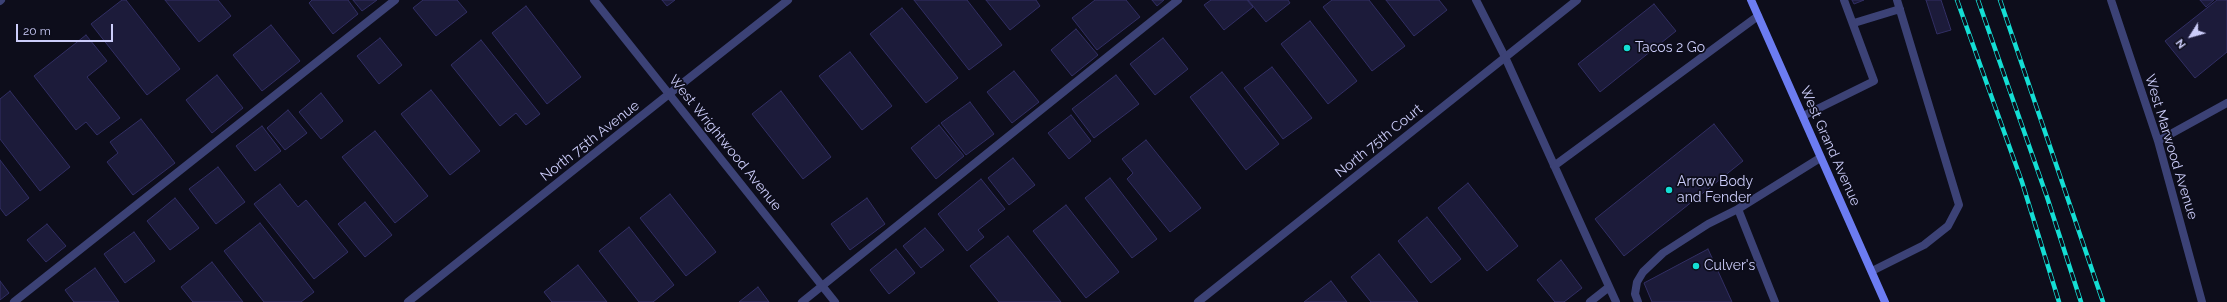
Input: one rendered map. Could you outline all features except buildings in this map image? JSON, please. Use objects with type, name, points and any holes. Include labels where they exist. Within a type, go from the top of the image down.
[{"type":"main road","name":"West Grand Avenue","points":[[1751,0],[1885,302]]},
{"type":"street","points":[[14,302],[395,0]]},
{"type":"street","name":"West Wrightwood Avenue","points":[[594,0],[835,302]]},
{"type":"street","name":"North 75th Avenue","points":[[408,302],[788,0]]},
{"type":"street","points":[[802,302],[1178,0]]},
{"type":"street","points":[[1476,0],[1506,57],[1616,302]]},
{"type":"street","name":"North 75th Court","points":[[1198,302],[1577,0]]},
{"type":"street","points":[[1802,116],[1874,81],[1854,23],[1844,0]]},
{"type":"street","points":[[1872,271],[1924,245],[1948,226],[1959,206],[1897,0]]},
{"type":"street","name":"West Marwood Avenue","points":[[2111,0],[2158,141],[2202,302]]},
{"type":"street","points":[[1854,23],[1900,8]]},
{"type":"street","points":[[1554,166],[1758,16]]},
{"type":"street","points":[[2158,141],[2227,103]]},
{"type":"street","points":[[1638,302],[1635,294],[1637,282],[1643,272],[1663,253],[1708,224],[1738,209],[1820,158]]},
{"type":"street","points":[[1738,209],[1775,302]]},
{"type":"street","points":[[1590,302],[1609,287]]},
{"type":"railway","points":[[1957,0],[2022,182],[2059,302]]},
{"type":"railway","points":[[1978,0],[2047,197],[2081,302]]},
{"type":"railway","points":[[2000,0],[2103,302]]},
{"type":"place","name":"Tacos 2 Go","points":[[1627,48]]},
{"type":"place","name":"Arrow Body and Fender","points":[[1669,190]]},
{"type":"place","name":"Culver's","points":[[1696,266]]}]
